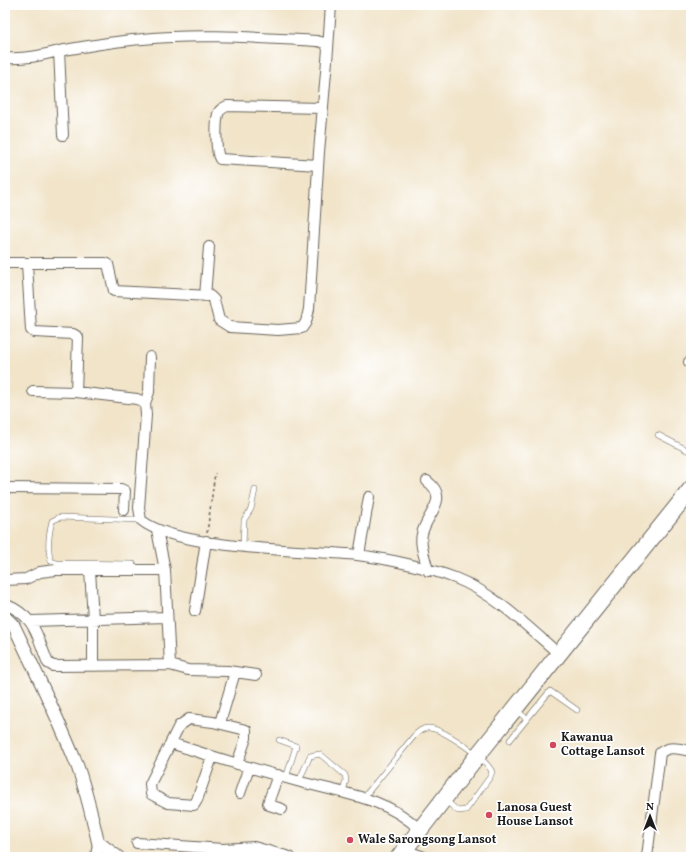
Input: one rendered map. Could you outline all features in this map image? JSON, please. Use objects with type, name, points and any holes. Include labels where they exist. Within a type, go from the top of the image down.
[{"type":"highway","points":[[401,853],[478,756],[521,715],[560,655],[691,489]]},
{"type":"street","points":[[5,263],[105,263],[108,264],[110,269],[114,291],[210,296],[214,300],[219,320],[230,327],[302,328],[309,309],[318,165],[331,5]]},
{"type":"street","points":[[5,58],[32,58],[59,51],[144,38],[181,37],[317,41],[325,43],[328,49]]},
{"type":"street","points":[[59,51],[62,135]]},
{"type":"street","points":[[318,165],[220,159],[217,149],[218,115],[223,108],[227,106],[323,108]]},
{"type":"street","points":[[205,296],[209,246]]},
{"type":"street","points":[[27,264],[31,330],[34,332],[73,334],[78,336],[76,392]]},
{"type":"street","points":[[150,357],[149,392],[145,404],[146,415],[139,508],[141,520],[157,530],[179,537],[243,547],[359,555],[455,578],[479,590],[560,655]]},
{"type":"street","points":[[33,391],[76,392],[137,400],[145,404]]},
{"type":"street","points":[[427,481],[434,486],[437,498],[436,506],[422,533],[421,541],[428,571]]},
{"type":"street","points":[[5,488],[121,489],[125,491],[126,496],[124,510]]},
{"type":"street","points":[[359,555],[369,497]]},
{"type":"street","points":[[157,530],[165,570],[170,665]]},
{"type":"street","points":[[195,611],[206,541]]},
{"type":"street","points":[[5,580],[26,579],[40,572],[56,570],[165,570]]},
{"type":"street","points":[[90,570],[93,619],[93,666]]},
{"type":"street","points":[[5,604],[17,609],[31,621],[50,665],[170,665],[188,670],[256,674]]},
{"type":"street","points":[[31,621],[167,617]]},
{"type":"street","points":[[5,618],[14,626],[54,711],[77,766],[90,806],[98,842],[96,857]]},
{"type":"street","points":[[220,723],[235,672]]},
{"type":"street","points":[[212,756],[196,803],[188,806],[168,803],[151,794],[150,788],[170,743],[179,726],[189,719],[220,723],[244,729],[247,732],[237,764]]},
{"type":"street","points":[[170,743],[298,781],[364,797],[397,811],[419,830]]},
{"type":"street","points":[[647,857],[660,753],[664,749],[671,748],[691,751]]},
{"type":"street","points":[[240,793],[249,767]]},
{"type":"street","points":[[282,776],[268,803],[269,805],[282,809]]},
{"type":"street","points":[[98,842],[118,857]]},
{"type":"street","points":[[137,843],[223,849],[254,847],[290,857]]},
{"type":"street","points":[[401,853],[424,857]]},
{"type":"lane","points":[[658,435],[691,452]]},
{"type":"lane","points":[[243,547],[244,520],[251,509],[255,490]]},
{"type":"lane","points":[[133,564],[57,563],[51,561],[49,555],[50,529],[52,521],[60,517],[141,520]]},
{"type":"lane","points":[[510,740],[521,715],[550,691],[576,710]]},
{"type":"lane","points":[[364,797],[414,736],[423,729],[428,728],[441,731],[478,756],[491,770],[491,774],[466,810],[458,811],[443,799]]},
{"type":"lane","points":[[279,740],[296,746],[282,776]]},
{"type":"lane","points":[[298,781],[310,756],[320,754],[345,775],[346,780],[343,792]]},
{"type":"path","points":[[206,541],[215,473]]},
{"type":"place","name":"Kawanua Cottage Lansot","points":[[553,745]]},
{"type":"place","name":"Lanosa Guest House Lansot","points":[[489,815]]},
{"type":"place","name":"Wale Sarongsong Lansot","points":[[350,840]]}]
